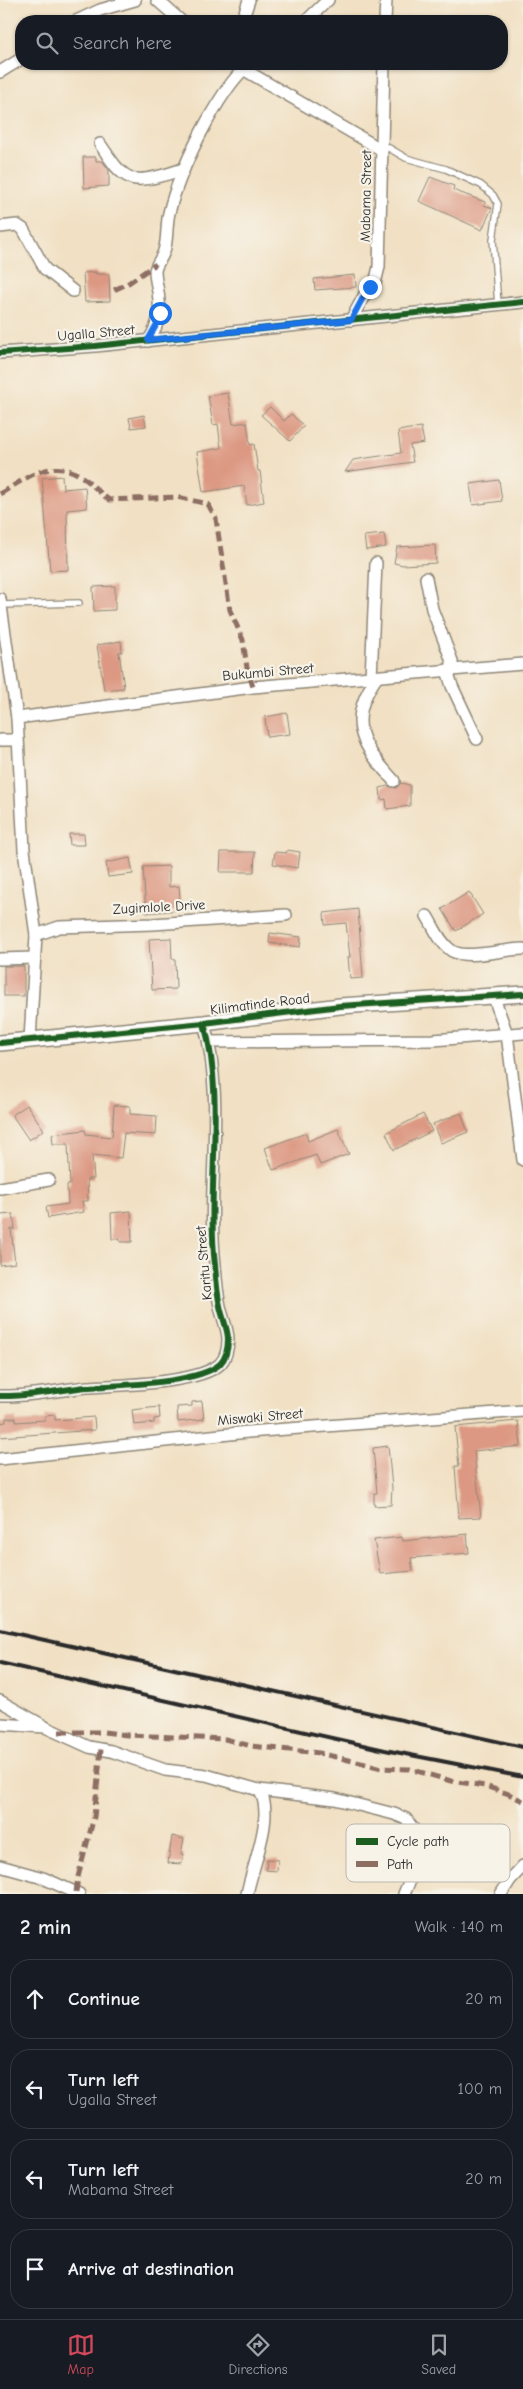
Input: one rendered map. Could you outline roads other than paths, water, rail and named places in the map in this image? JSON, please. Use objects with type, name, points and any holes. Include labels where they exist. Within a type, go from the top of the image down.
[{"type":"main road","name":"Kilimatinde Road","points":[[0,1043],[204,1024],[340,1006],[523,994]]},
{"type":"street","points":[[88,15],[135,0]]},
{"type":"street","points":[[157,0],[174,15]]},
{"type":"street","points":[[244,15],[249,0]]},
{"type":"street","points":[[312,15],[328,0]]},
{"type":"street","points":[[385,15],[386,0]]},
{"type":"street","points":[[0,72],[15,63]]},
{"type":"street","points":[[148,340],[158,322],[160,313],[155,274],[156,264],[164,251],[168,215],[184,169],[237,70]]},
{"type":"street","points":[[244,70],[382,147]]},
{"type":"street","name":"Mabama Street","points":[[351,320],[365,294],[375,283],[379,267],[384,70]]},
{"type":"street","points":[[100,144],[120,171],[129,178],[136,180],[166,175],[184,169]]},
{"type":"street","points":[[0,227],[17,225],[23,229],[45,269],[73,291]]},
{"type":"street","name":"Ugalla Street","points":[[0,353],[523,302]]},
{"type":"street","points":[[376,563],[374,678],[366,696],[359,725],[361,738],[394,781]]},
{"type":"street","points":[[426,578],[432,609],[452,661],[450,670],[452,686],[477,739]]},
{"type":"street","points":[[0,599],[17,718],[24,850],[36,935],[30,1040]]},
{"type":"street","name":"Bukumbi Street","points":[[17,718],[252,687],[523,664]]},
{"type":"street","points":[[0,740],[17,740]]},
{"type":"street","name":"Zugimlole Drive","points":[[36,935],[59,927],[153,924],[286,915]]},
{"type":"street","points":[[427,916],[442,940],[452,951],[463,954],[523,950]]},
{"type":"street","points":[[0,959],[35,958]]},
{"type":"street","points":[[493,995],[507,1034],[523,1160]]},
{"type":"street","name":"Karitu Street","points":[[0,1396],[17,1396],[156,1382],[198,1374],[218,1366],[223,1360],[228,1338],[220,1305],[214,1262],[212,1208],[214,1086],[209,1042],[204,1024]]},
{"type":"street","points":[[209,1042],[414,1040],[523,1033]]},
{"type":"street","points":[[0,1188],[49,1180]]},
{"type":"street","name":"Miswaki Street","points":[[0,1459],[248,1432],[523,1411]]},
{"type":"street","points":[[0,1701],[45,1727],[89,1747],[111,1751],[159,1768],[206,1776],[259,1790],[335,1799],[394,1814],[406,1820],[409,1824]]},
{"type":"street","points":[[0,1724],[45,1727]]},
{"type":"street","points":[[247,1894],[265,1827],[265,1802],[259,1790]]},
{"type":"street","points":[[0,1866],[43,1878],[79,1894]]},
{"type":"street","points":[[510,1880],[523,1866]]},
{"type":"street","points":[[404,1894],[409,1882]]},
{"type":"street","points":[[501,1894],[509,1882]]},
{"type":"lane","points":[[382,147],[406,158],[446,169],[481,185],[493,195],[498,204],[493,240],[498,304]]},
{"type":"lane","points":[[0,605],[79,603]]},
{"type":"railway","points":[[0,1630],[523,1747]]},
{"type":"railway","points":[[0,1663],[385,1750],[523,1777]]}]
